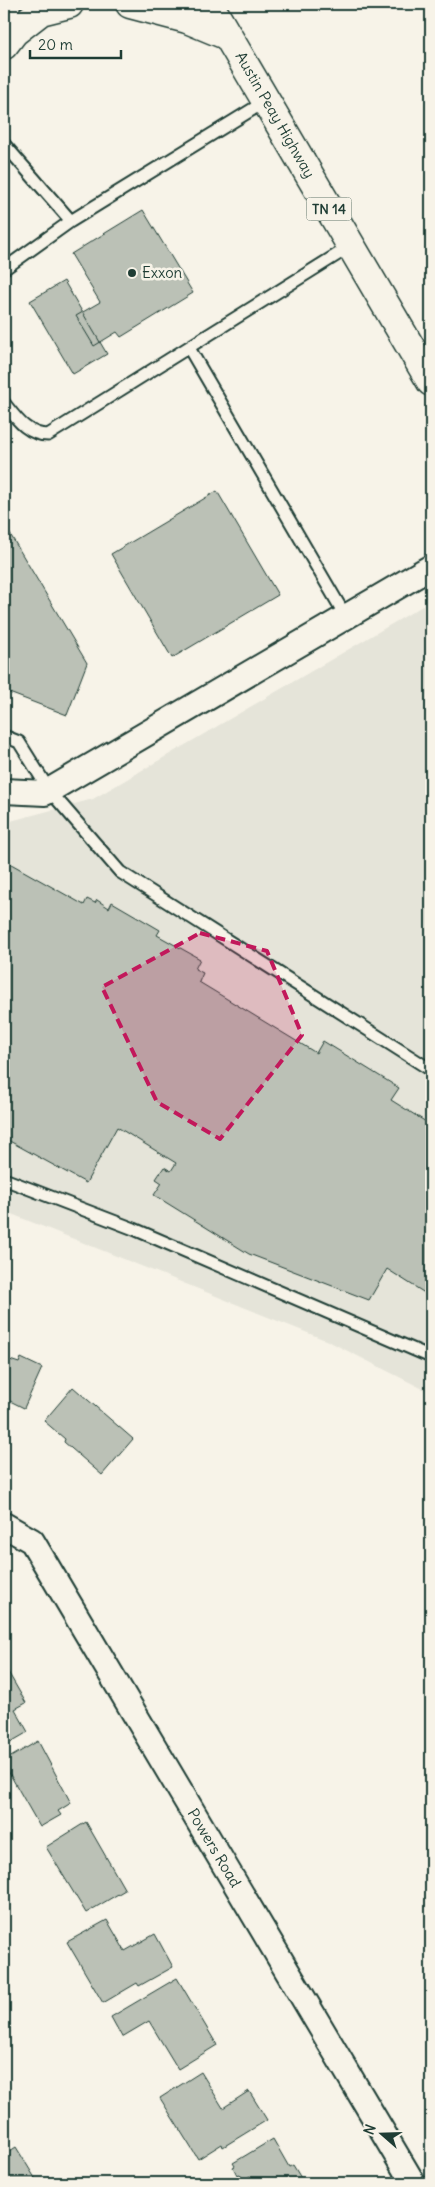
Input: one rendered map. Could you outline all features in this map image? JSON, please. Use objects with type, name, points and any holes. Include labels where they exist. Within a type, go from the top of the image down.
[{"type":"main road","points":[[4,11],[6,4]]},
{"type":"main road","points":[[4,45],[14,32],[41,11],[69,4]]},
{"type":"main road","points":[[130,4],[187,19],[228,36]]},
{"type":"main road","name":"Austin Peay Highway","points":[[209,4],[431,382]]},
{"type":"street","points":[[4,791],[44,793],[431,567]]},
{"type":"street","name":"Powers Road","points":[[4,1526],[32,1541],[413,2183]]},
{"type":"lane","points":[[4,269],[71,221],[266,100]]},
{"type":"lane","points":[[4,144],[71,221]]},
{"type":"lane","points":[[4,403],[23,426],[37,435],[48,435],[352,246]]},
{"type":"lane","points":[[189,348],[346,617]]},
{"type":"lane","points":[[4,736],[19,742],[49,790],[120,872],[431,1070]]},
{"type":"lane","points":[[4,1179],[134,1229],[431,1357]]},
{"type":"highlighted area","points":[[200,933],[267,951],[302,1035],[220,1139],[157,1102],[102,987]]},
{"type":"shaded area","points":[[431,601],[431,1393],[328,1341],[4,1211],[4,821],[7,822],[93,799]]},
{"type":"building","name":"Exxon","points":[[143,210],[193,293],[121,337],[117,332],[94,346],[76,316],[100,302],[71,254]]},
{"type":"building","points":[[64,281],[107,354],[73,374],[30,301]]},
{"type":"building","points":[[217,491],[278,595],[172,658],[111,554]]},
{"type":"building","points":[[4,524],[87,663],[67,715],[4,691]]},
{"type":"building","points":[[4,860],[84,905],[87,899],[95,903],[97,900],[109,908],[112,902],[160,930],[157,935],[200,959],[195,969],[203,973],[199,982],[316,1053],[323,1041],[399,1088],[391,1100],[431,1125],[431,1297],[387,1269],[369,1300],[249,1254],[154,1195],[162,1183],[156,1179],[164,1167],[171,1171],[176,1163],[117,1127],[86,1183],[4,1138]]},
{"type":"building","points":[[4,1358],[19,1363],[21,1358],[42,1368],[24,1408],[4,1398]]},
{"type":"building","points":[[73,1387],[133,1439],[102,1475],[64,1442],[65,1439],[44,1421]]},
{"type":"building","points":[[4,1665],[26,1703],[15,1709],[28,1732],[4,1746]]},
{"type":"building","points":[[38,1741],[71,1803],[58,1811],[61,1815],[40,1827],[4,1764],[4,1761]]},
{"type":"building","points":[[86,1822],[125,1890],[86,1913],[46,1847]]},
{"type":"building","points":[[107,1920],[125,1951],[155,1934],[173,1967],[139,1986],[137,1983],[103,2003],[67,1942]]},
{"type":"building","points":[[177,1978],[217,2045],[178,2069],[149,2021],[122,2037],[111,2017]]},
{"type":"building","points":[[201,2072],[223,2108],[249,2091],[267,2120],[223,2147],[222,2144],[198,2159],[160,2098]]},
{"type":"building","points":[[273,2139],[289,2167],[293,2165],[304,2183],[252,2183],[250,2176],[243,2180],[240,2174],[237,2175],[233,2163]]},
{"type":"building","points":[[16,2147],[38,2183],[4,2183],[4,2155]]},
{"type":"place","name":"Exxon","points":[[132,273]]}]
